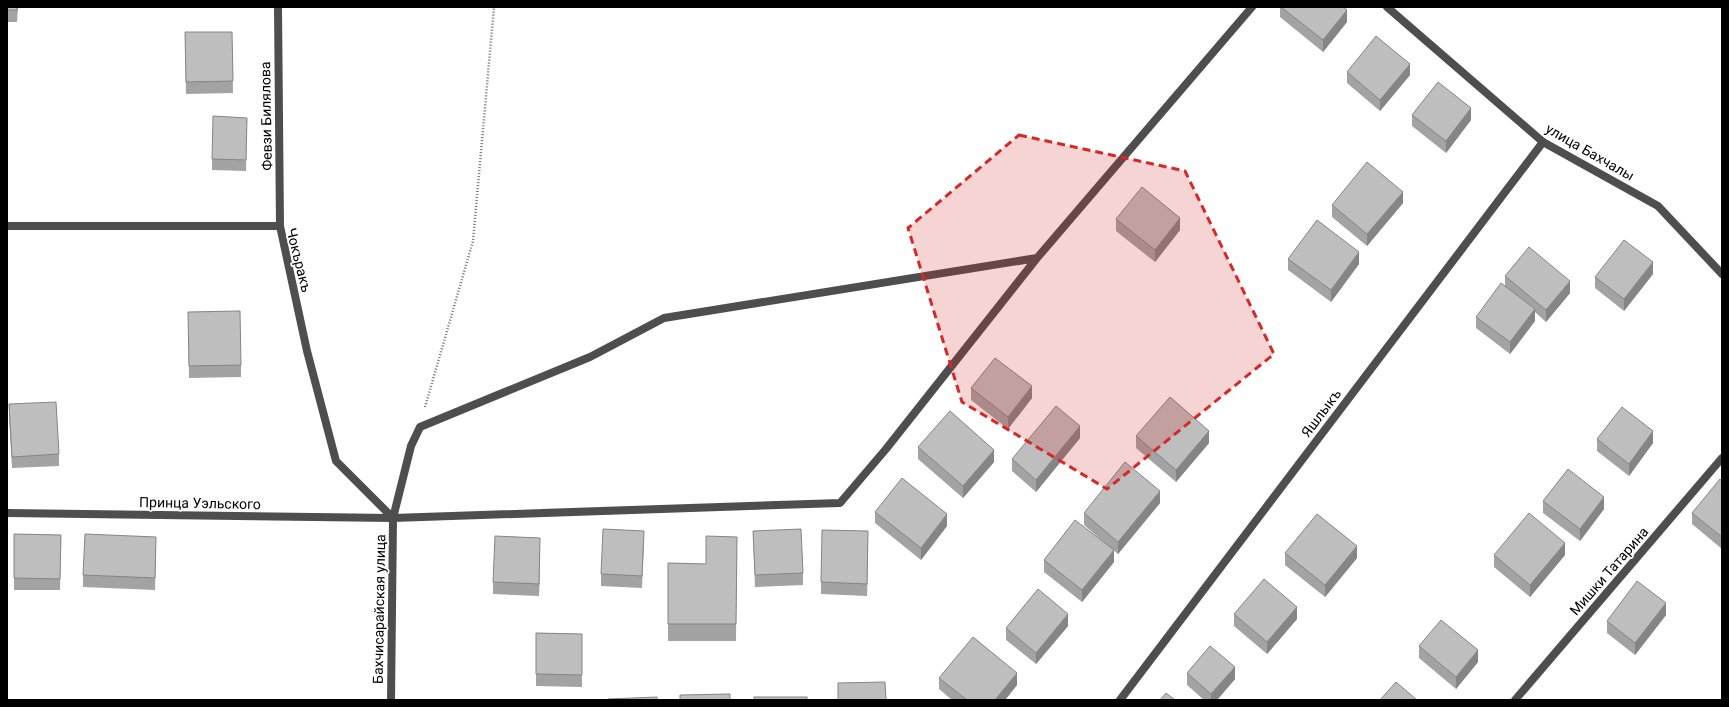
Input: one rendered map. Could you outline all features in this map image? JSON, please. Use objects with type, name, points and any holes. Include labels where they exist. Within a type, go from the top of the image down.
[{"type":"street","name":"Февзи Билялова","points":[[278,7],[280,226]]},
{"type":"street","name":"Принца Уэльского","points":[[7,513],[393,518],[840,503],[886,449],[1037,258],[1252,7]]},
{"type":"street","name":"улица Бахчалы","points":[[1387,7],[1544,142],[1658,206],[1722,274]]},
{"type":"street","name":"Яшлыкъ","points":[[1120,700],[1544,142]]},
{"type":"street","name":"Чокъракъ","points":[[7,226],[280,226],[307,351],[336,460],[393,518]]},
{"type":"street","points":[[420,427],[590,357],[664,318],[1037,258]]},
{"type":"street","name":"Бахчисарайская улица","points":[[391,700],[393,518],[411,446],[420,427]]},
{"type":"street","name":"Мишки Татарина","points":[[1515,700],[1722,458]]},
{"type":"path","points":[[420,427],[473,241],[494,7]]},
{"type":"highlighted area","points":[[1019,135],[1185,171],[1274,354],[1107,489],[962,402],[908,228]]},
{"type":"building","points":[[7,7],[17,7],[17,10],[7,10]]},
{"type":"building","points":[[1281,7],[1343,7],[1347,10],[1323,40]]},
{"type":"building","points":[[185,32],[232,32],[233,81],[186,82]]},
{"type":"building","points":[[1376,36],[1410,64],[1380,100],[1347,72]]},
{"type":"building","points":[[1438,82],[1471,108],[1446,141],[1412,115]]},
{"type":"building","points":[[213,116],[247,118],[246,160],[212,159]]},
{"type":"building","points":[[1367,162],[1403,192],[1367,234],[1332,205]]},
{"type":"building","points":[[1142,187],[1180,218],[1155,250],[1116,219]]},
{"type":"building","points":[[1317,220],[1359,252],[1331,290],[1288,259]]},
{"type":"building","points":[[1624,240],[1653,262],[1624,299],[1595,277]]},
{"type":"building","points":[[1529,247],[1570,281],[1546,310],[1505,276]]},
{"type":"building","points":[[1501,283],[1535,309],[1510,342],[1476,317]]},
{"type":"building","points":[[240,311],[241,365],[189,366],[188,312]]},
{"type":"building","points":[[995,358],[1032,386],[1008,417],[971,388]]},
{"type":"building","points":[[1170,397],[1209,431],[1176,470],[1136,436]]},
{"type":"building","points":[[56,402],[59,454],[12,457],[9,404]]},
{"type":"building","points":[[1056,406],[1080,426],[1036,480],[1012,459]]},
{"type":"building","points":[[1622,407],[1653,431],[1629,464],[1597,439]]},
{"type":"building","points":[[950,411],[994,450],[963,486],[918,447]]},
{"type":"building","points":[[1125,462],[1160,491],[1118,542],[1084,513]]},
{"type":"building","points":[[1568,469],[1604,497],[1580,529],[1543,501]]},
{"type":"building","points":[[902,478],[947,514],[921,548],[875,512]]},
{"type":"building","points":[[1720,479],[1722,481],[1722,537],[1692,513]]},
{"type":"building","points":[[1529,513],[1565,543],[1530,585],[1494,555]]},
{"type":"building","points":[[1317,514],[1357,546],[1325,585],[1285,553]]},
{"type":"building","points":[[1075,520],[1114,550],[1082,590],[1044,560]]},
{"type":"building","points":[[603,529],[644,531],[642,576],[601,574]]},
{"type":"building","points":[[801,529],[803,573],[755,575],[753,531]]},
{"type":"building","points":[[822,530],[868,531],[867,584],[821,582]]},
{"type":"building","points":[[14,534],[61,535],[60,579],[14,578]]},
{"type":"building","points":[[85,534],[156,537],[155,578],[83,575]]},
{"type":"building","points":[[495,536],[540,538],[539,584],[493,582]]},
{"type":"building","points":[[706,536],[737,537],[736,624],[668,624],[668,563],[706,564]]},
{"type":"building","points":[[1264,579],[1297,607],[1267,642],[1234,614]]},
{"type":"building","points":[[1637,581],[1666,603],[1635,643],[1607,621]]},
{"type":"building","points":[[1038,589],[1068,614],[1036,653],[1006,628]]},
{"type":"building","points":[[1441,620],[1478,650],[1456,677],[1419,646]]},
{"type":"building","points":[[536,633],[582,634],[582,675],[536,674]]},
{"type":"building","points":[[973,637],[1017,673],[995,700],[967,700],[939,678]]},
{"type":"building","points":[[1210,646],[1235,667],[1211,694],[1187,673]]},
{"type":"building","points":[[885,682],[886,700],[838,700],[838,683]]},
{"type":"building","points":[[1396,682],[1417,700],[1380,700]]},
{"type":"building","points":[[1166,693],[1175,700],[1160,700]]},
{"type":"building","points":[[730,694],[730,700],[680,700],[680,695]]},
{"type":"building","points":[[657,697],[657,700],[608,700],[608,699]]},
{"type":"building","points":[[754,697],[807,697],[807,700],[754,700]]}]
